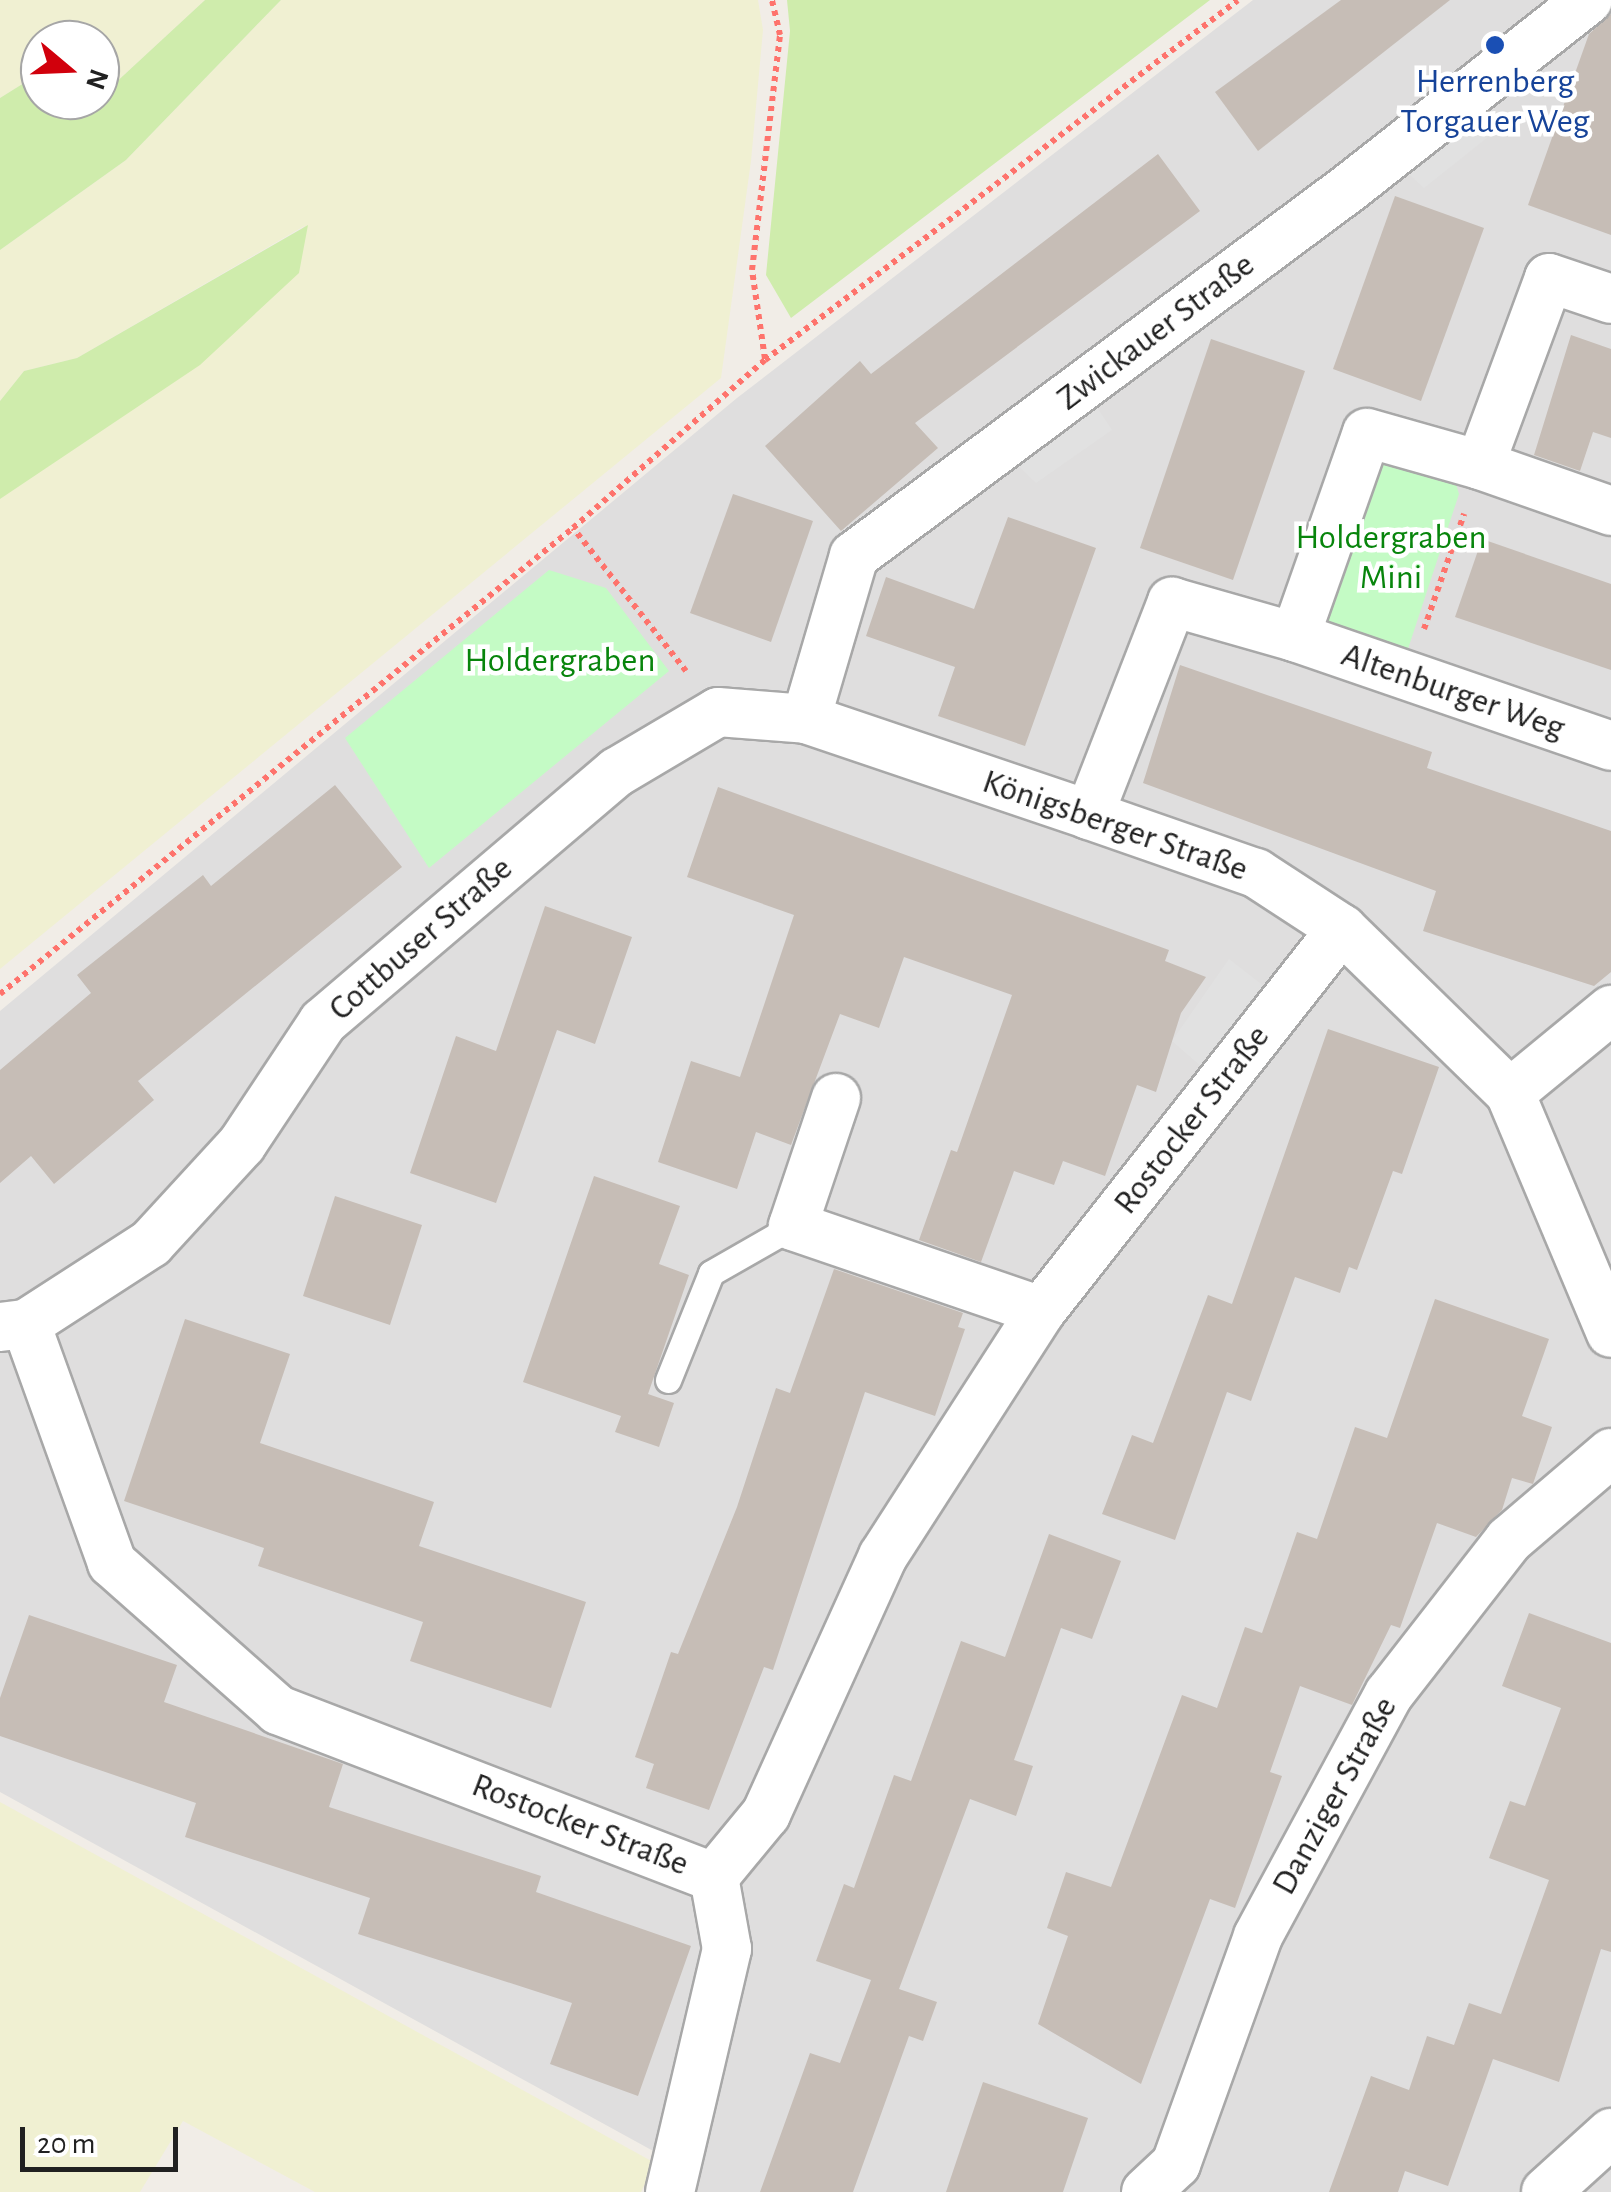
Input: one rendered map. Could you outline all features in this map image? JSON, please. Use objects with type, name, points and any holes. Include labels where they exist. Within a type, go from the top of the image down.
[{"type":"street","name":"Zwickauer Straße","points":[[806,719],[854,556],[1349,188],[1588,0]]},
{"type":"street","points":[[1480,465],[1548,278],[1611,299]]},
{"type":"street","points":[[1294,637],[1367,433],[1480,465],[1611,511]]},
{"type":"street","name":"Altenburger Weg","points":[[1088,815],[1172,602],[1294,637],[1611,746]]},
{"type":"street","points":[[718,712],[806,719]]},
{"type":"street","name":"Cottbuser Straße","points":[[13,1326],[151,1243],[242,1144],[322,1022],[617,772],[718,712]]},
{"type":"street","name":"Königsberger Straße","points":[[806,719],[1256,874],[1342,928],[1510,1094],[1611,1333]]},
{"type":"street","name":"Rostocker Straße","points":[[13,1326],[112,1564],[278,1710],[714,1876],[766,1814],[883,1556],[1041,1311],[1342,928]]},
{"type":"street","points":[[1510,1094],[1611,1010]]},
{"type":"street","points":[[836,1098],[793,1226],[1041,1311]]},
{"type":"street","name":"Danziger Straße","points":[[1146,2192],[1176,2164],[1258,1936],[1389,1694],[1510,1540],[1611,1453]]},
{"type":"street","points":[[670,2192],[727,1949],[714,1876]]},
{"type":"street","points":[[1546,2192],[1604,2148]]},
{"type":"lane","points":[[668,1380],[711,1273],[793,1226]]},
{"type":"path","points":[[765,360],[752,270],[780,35],[772,0]]},
{"type":"path","points":[[0,994],[573,528],[765,360],[1238,0]]},
{"type":"path","points":[[1408,676],[1480,465]]},
{"type":"path","points":[[573,528],[718,712]]},
{"type":"shaded area","points":[[1253,0],[1611,0],[1611,2192],[650,2192],[666,2158],[0,1792],[0,1011],[737,398]]},
{"type":"shaded area","points":[[1476,108],[1493,133],[1424,188],[1398,164]]},
{"type":"shaded area","points":[[1090,397],[1112,430],[1036,483],[1008,456]]},
{"type":"shaded area","points":[[1229,959],[1265,987],[1203,1068],[1172,1041]]},
{"type":"green space","points":[[0,0],[205,0],[120,79],[120,20],[20,20],[20,86],[0,98]]},
{"type":"green space","points":[[205,0],[281,0],[126,160],[0,250],[0,98],[20,86],[20,120],[120,120],[120,79]]},
{"type":"green space","points":[[281,0],[758,0],[763,30],[751,161],[721,378],[0,969],[0,499],[306,225],[77,358],[24,371],[0,401],[0,250],[126,160]]},
{"type":"green space","points":[[787,0],[1210,0],[791,318],[766,275],[790,31]]},
{"type":"green space","points":[[308,225],[299,273],[200,365],[0,499],[0,401],[24,371],[77,358]]},
{"type":"green space","name":"Holdergraben Mini","points":[[1383,463],[1456,484],[1459,494],[1404,661],[1323,621],[1371,474]]},
{"type":"green space","name":"Holdergraben","points":[[549,570],[606,588],[669,671],[429,868],[345,738]]},
{"type":"green space","points":[[0,1802],[655,2163],[641,2192],[315,2192],[183,2121],[140,2192],[0,2192]]},
{"type":"building","points":[[1341,0],[1450,0],[1258,151],[1215,92]]},
{"type":"building","points":[[1611,14],[1611,235],[1528,205],[1589,34]]},
{"type":"building","points":[[1158,154],[1200,211],[915,423],[938,448],[841,531],[765,446],[860,361],[871,374]]},
{"type":"building","points":[[1395,196],[1484,228],[1421,401],[1333,369]]},
{"type":"building","points":[[1571,335],[1611,349],[1611,438],[1593,432],[1580,471],[1534,455]]},
{"type":"building","points":[[1211,339],[1305,371],[1233,580],[1140,548]]},
{"type":"building","points":[[733,494],[813,521],[771,642],[690,613]]},
{"type":"building","points":[[1008,517],[1096,548],[1025,746],[938,716],[955,667],[866,636],[886,577],[974,609]]},
{"type":"building","points":[[1482,539],[1611,584],[1611,670],[1455,617]]},
{"type":"building","points":[[1180,665],[1432,752],[1427,768],[1611,831],[1611,972],[1594,986],[1423,931],[1436,891],[1143,783]]},
{"type":"building","points":[[335,785],[402,867],[138,1081],[154,1100],[54,1184],[31,1156],[0,1183],[0,1070],[91,993],[77,975],[203,875],[211,886]]},
{"type":"building","points":[[718,787],[1169,950],[1165,961],[1206,977],[1181,1013],[1156,1092],[1137,1085],[1105,1176],[1063,1161],[1054,1185],[1014,1171],[981,1262],[919,1240],[951,1150],[957,1152],[1012,995],[904,957],[879,1028],[840,1014],[791,1145],[756,1132],[737,1189],[658,1162],[691,1061],[740,1077],[794,915],[687,877]]},
{"type":"building","points":[[545,906],[632,937],[595,1044],[557,1030],[496,1203],[410,1173],[456,1036],[496,1051]]},
{"type":"building","points":[[1328,1029],[1439,1067],[1402,1174],[1393,1171],[1357,1270],[1349,1267],[1340,1293],[1295,1277],[1251,1401],[1227,1392],[1175,1540],[1102,1514],[1132,1435],[1153,1443],[1208,1295],[1232,1304]]},
{"type":"building","points":[[594,1176],[680,1206],[659,1264],[689,1275],[648,1394],[674,1403],[659,1447],[615,1432],[621,1416],[523,1382]]},
{"type":"building","points":[[335,1196],[422,1225],[390,1325],[303,1296]]},
{"type":"building","points":[[834,1269],[963,1313],[958,1327],[965,1329],[935,1416],[865,1392],[773,1670],[764,1667],[709,1810],[646,1788],[654,1764],[635,1757],[671,1652],[678,1654],[737,1507],[776,1388],[790,1393]]},
{"type":"building","points":[[1435,1299],[1549,1339],[1522,1416],[1552,1427],[1533,1484],[1512,1478],[1502,1510],[1476,1537],[1437,1523],[1400,1628],[1391,1625],[1352,1705],[1300,1686],[1270,1772],[1282,1776],[1235,1908],[1210,1899],[1141,2084],[1038,2024],[1068,1936],[1047,1928],[1066,1872],[1111,1887],[1182,1695],[1217,1708],[1245,1627],[1262,1633],[1297,1532],[1317,1539],[1355,1427],[1387,1438]]},
{"type":"building","points":[[185,1319],[290,1354],[260,1443],[434,1502],[419,1546],[586,1602],[551,1708],[410,1661],[423,1622],[258,1566],[264,1548],[124,1501]]},
{"type":"building","points":[[1049,1534],[1121,1561],[1092,1639],[1061,1628],[1014,1760],[1033,1766],[1016,1816],[970,1799],[899,1989],[937,2002],[923,2041],[909,2036],[853,2192],[760,2192],[810,2053],[840,2063],[871,1980],[816,1961],[844,1884],[854,1888],[894,1775],[911,1781],[961,1641],[1005,1657]]},
{"type":"building","points":[[1529,1613],[1611,1643],[1611,1952],[1601,1949],[1559,2082],[1493,2059],[1448,2186],[1405,2171],[1398,2192],[1329,2192],[1371,2076],[1409,2090],[1427,2036],[1454,2045],[1469,2003],[1501,2014],[1549,1880],[1489,1858],[1510,1801],[1525,1806],[1561,1708],[1502,1686]]},
{"type":"building","points":[[29,1615],[177,1665],[164,1702],[343,1764],[329,1807],[541,1876],[536,1892],[691,1946],[638,2096],[550,2064],[572,2003],[358,1934],[370,1898],[185,1837],[196,1803],[0,1736],[0,1698]]},
{"type":"building","points":[[983,2082],[1088,2118],[1063,2192],[946,2192]]},
{"type":"place","name":"Herrenberg Torgauer Weg","points":[[1495,45]]}]
